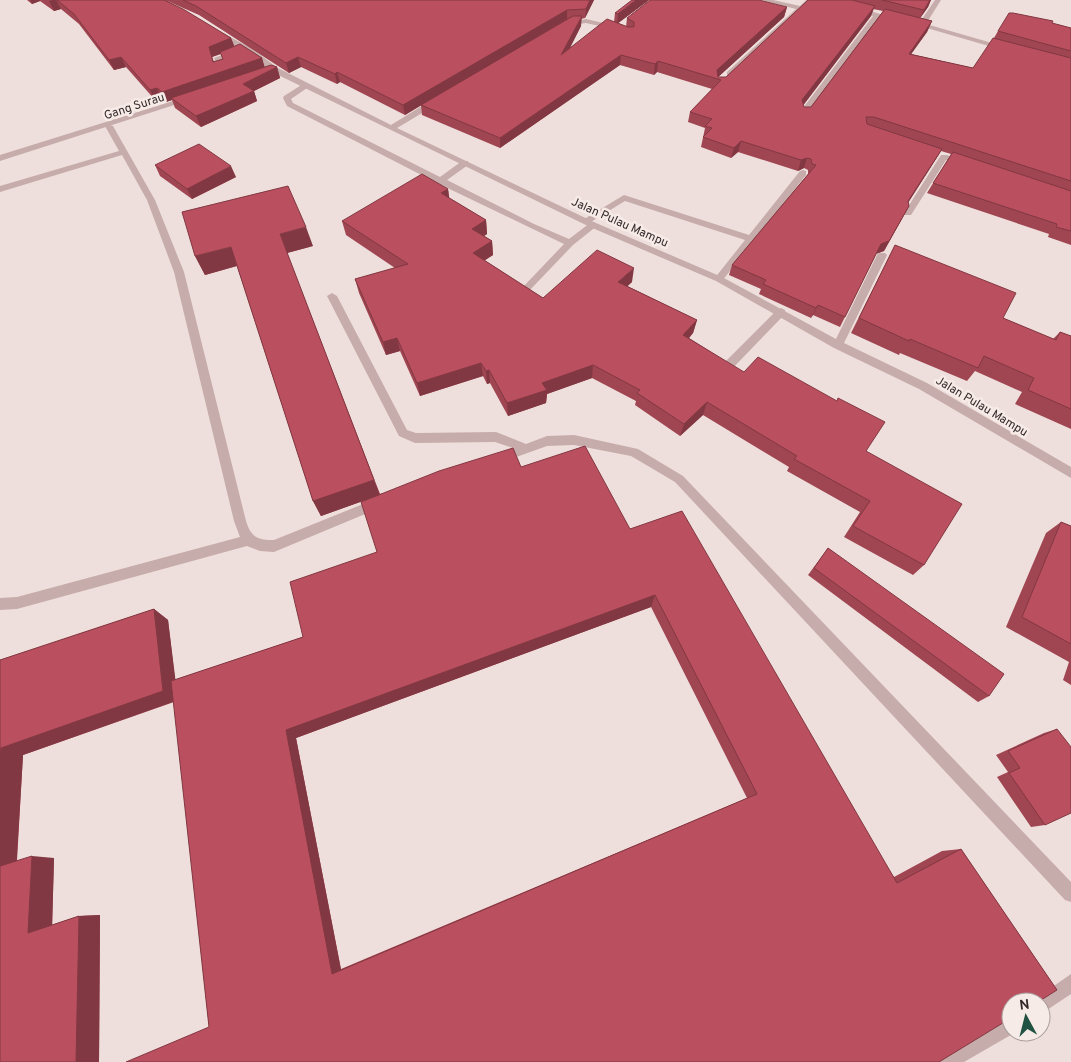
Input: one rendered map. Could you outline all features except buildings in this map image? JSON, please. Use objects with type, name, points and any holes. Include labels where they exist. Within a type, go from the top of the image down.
[{"type":"street","points":[[764,0],[800,8]]},
{"type":"street","points":[[726,78],[810,0]]},
{"type":"street","points":[[922,25],[938,0]]},
{"type":"street","points":[[849,7],[1010,50]]},
{"type":"street","points":[[803,114],[878,14]]},
{"type":"street","points":[[555,30],[577,20],[621,30],[626,22]]},
{"type":"street","name":"Jalan Pulau Mampu","points":[[206,26],[246,49],[271,72],[306,86],[590,223],[719,279],[838,345],[923,386],[1071,473]]},
{"type":"street","points":[[221,68],[217,60],[246,49]]},
{"type":"street","points":[[306,86],[287,98],[290,104],[440,181],[570,243]]},
{"type":"street","name":"Gang Surau","points":[[0,158],[109,126],[198,96]]},
{"type":"street","points":[[391,128],[440,99]]},
{"type":"street","points":[[109,126],[150,200],[179,272],[243,532],[257,546],[274,546],[387,500]]},
{"type":"street","points":[[0,190],[124,152]]},
{"type":"street","points":[[908,213],[940,156],[971,166]]},
{"type":"street","points":[[440,181],[465,163]]},
{"type":"street","points":[[719,279],[802,173]]},
{"type":"street","points":[[526,289],[590,223],[624,198],[750,239]]},
{"type":"street","points":[[838,345],[882,255]]},
{"type":"street","points":[[332,296],[403,433],[415,438],[496,437],[525,448]]},
{"type":"street","points":[[726,368],[781,312]]},
{"type":"street","points":[[488,462],[547,440],[574,440],[597,443],[634,452],[679,479],[1071,894]]},
{"type":"street","points":[[0,604],[17,602],[249,540]]},
{"type":"street","points":[[1051,998],[1071,983]]},
{"type":"street","points":[[946,1062],[1001,1031]]}]
